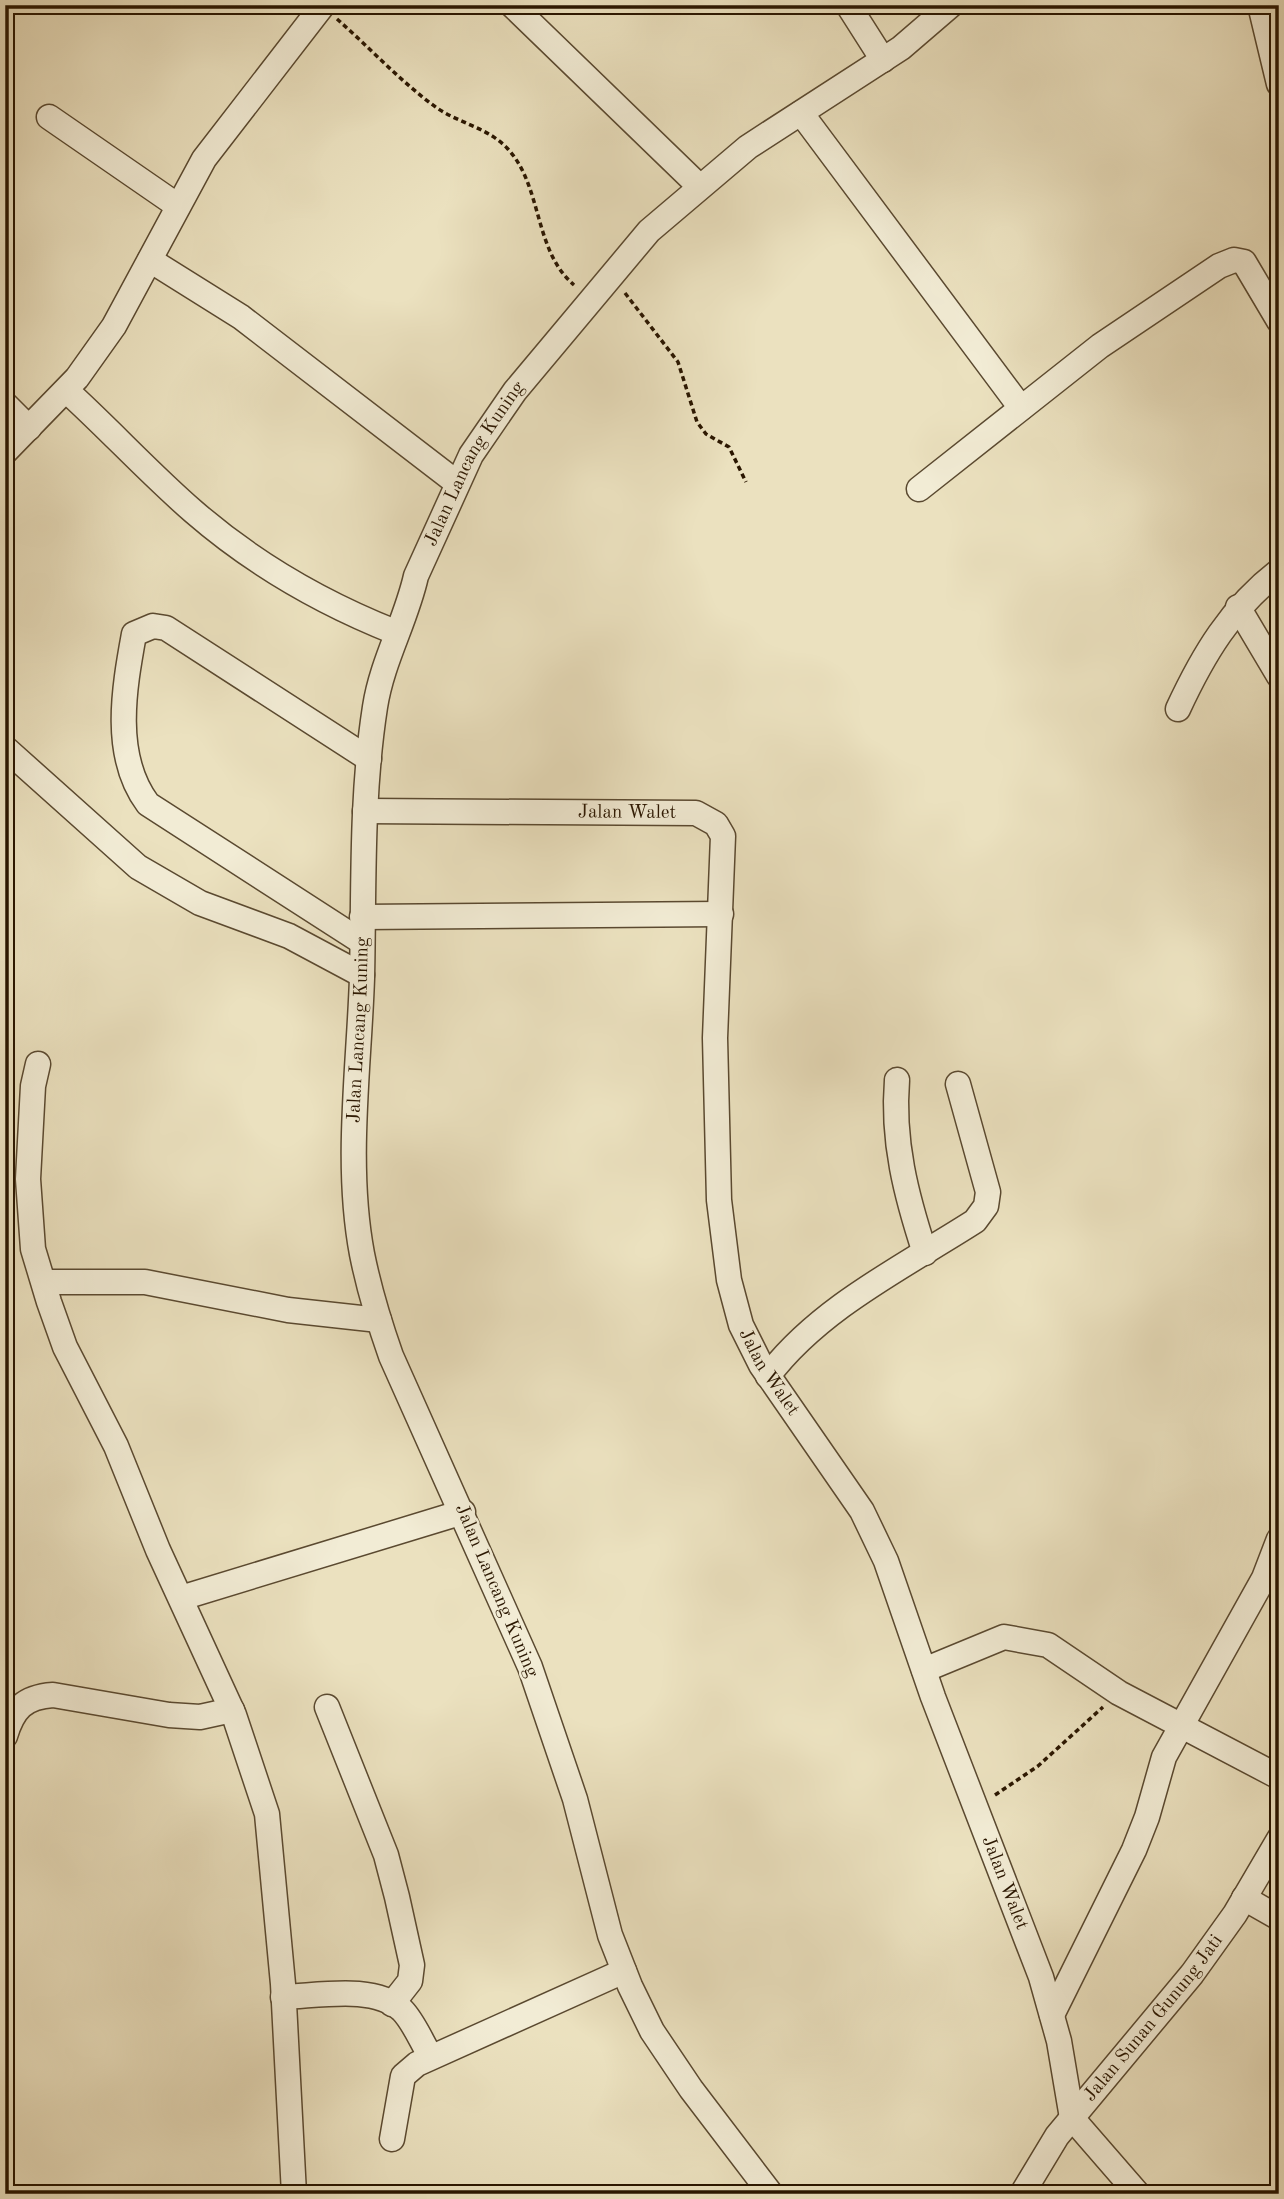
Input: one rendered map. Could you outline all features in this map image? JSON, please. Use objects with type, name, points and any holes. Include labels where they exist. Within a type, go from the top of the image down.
[{"type":"street","points":[[512,5],[699,186]]},
{"type":"street","points":[[848,5],[883,60]]},
{"type":"street","name":"Jalan Lancang Kuning","points":[[771,2194],[691,2090],[658,2041],[624,1971],[610,1935],[575,1799],[542,1702],[509,1615],[391,1356],[379,1320],[362,1251],[357,1207],[355,1137],[369,759],[375,706],[395,632],[411,597],[416,576],[471,455],[515,390],[649,231],[699,186],[748,147],[883,60],[951,5]]},
{"type":"street","points":[[1260,5],[1279,84]]},
{"type":"street","points":[[5,452],[67,391],[114,326],[204,159],[326,9]]},
{"type":"street","points":[[801,113],[1021,408]]},
{"type":"street","points":[[49,117],[178,206]]},
{"type":"street","points":[[150,260],[241,317],[457,483]]},
{"type":"street","points":[[919,489],[1100,346],[1219,265],[1234,260],[1244,262],[1279,321]]},
{"type":"street","points":[[67,391],[193,512],[243,551],[348,614],[395,632]]},
{"type":"street","points":[[5,404],[29,428]]},
{"type":"street","points":[[1178,709],[1210,648],[1238,607],[1279,571]]},
{"type":"street","points":[[1238,607],[1279,676]]},
{"type":"street","points":[[362,942],[148,804],[128,764],[123,692],[134,634],[153,626],[166,628],[369,759]]},
{"type":"street","points":[[5,748],[138,867],[200,903],[289,936],[362,975]]},
{"type":"street","name":"Jalan Walet","points":[[365,811],[696,813],[716,824],[723,836],[715,1038],[719,1200],[730,1280],[741,1325],[768,1376],[862,1511],[886,1560],[924,1670],[1005,1878],[1052,2015],[1072,2118],[1138,2194]]},
{"type":"street","points":[[362,917],[721,914]]},
{"type":"street","points":[[38,1064],[33,1086],[28,1179],[33,1249],[65,1347],[116,1446],[232,1710],[267,1814],[284,1997],[294,2194]]},
{"type":"street","points":[[897,1080],[894,1116],[897,1149],[925,1253]]},
{"type":"street","points":[[768,1376],[781,1359],[812,1330],[975,1221],[986,1206],[988,1192],[958,1084]]},
{"type":"street","points":[[44,1282],[145,1282],[288,1310],[379,1320]]},
{"type":"street","points":[[181,1598],[463,1512]]},
{"type":"street","points":[[1052,2015],[1135,1850],[1164,1757],[1264,1578],[1279,1539]]},
{"type":"street","points":[[924,1670],[1004,1637],[1048,1645],[1119,1693],[1279,1777]]},
{"type":"street","points":[[5,1736],[13,1714],[22,1703],[37,1696],[53,1695],[169,1715],[200,1717],[232,1710]]},
{"type":"street","points":[[327,1707],[386,1855],[397,1896],[412,1965],[411,1981],[393,2004]]},
{"type":"street","name":"Jalan Sunan Gunung Jati","points":[[1022,2194],[1057,2136],[1192,1974],[1244,1898],[1279,1839]]},
{"type":"street","points":[[1244,1898],[1279,1918]]},
{"type":"street","points":[[392,2138],[403,2076],[417,2064],[624,1971]]},
{"type":"street","points":[[284,1997],[360,1994],[393,2004],[402,2011],[431,2057]]},
{"type":"path","points":[[326,9],[434,106],[454,119],[496,138],[508,149],[530,190],[554,261],[564,276],[591,298]]},
{"type":"path","points":[[610,276],[672,353],[697,422],[706,434],[729,447],[746,482]]},
{"type":"path","points":[[975,1806],[1038,1766],[1119,1693]]}]
